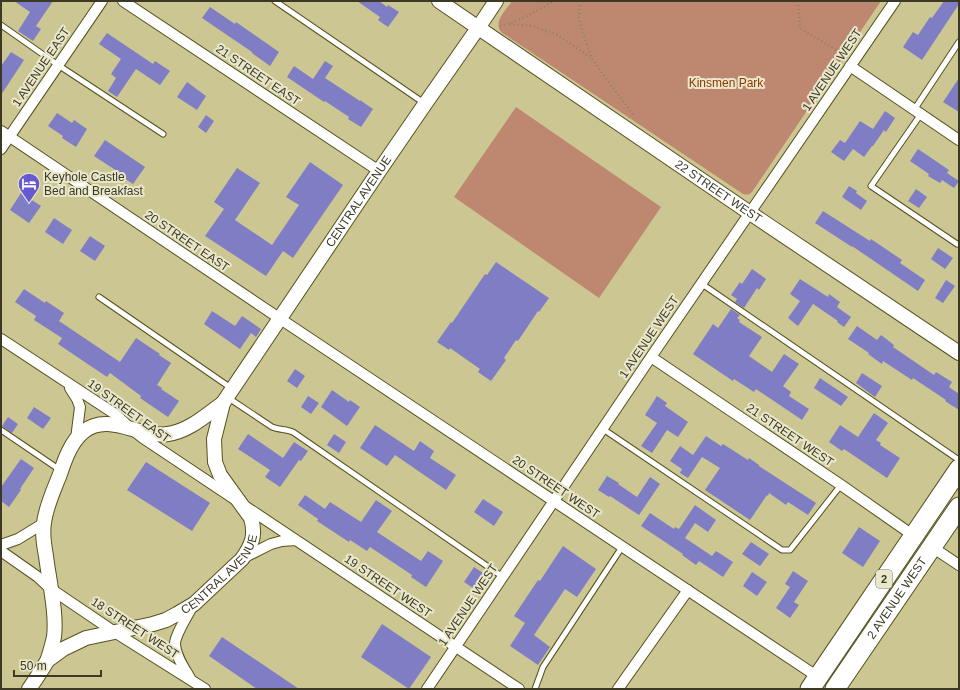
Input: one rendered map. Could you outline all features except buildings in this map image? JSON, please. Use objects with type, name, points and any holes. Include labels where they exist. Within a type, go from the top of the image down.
[{"type":"highway","name":"2 AVENUE WEST","points":[[814,683],[959,469]]},
{"type":"highway","name":"2 AVENUE WEST","points":[[836,688],[959,507]]},
{"type":"street","name":"1 AVENUE EAST","points":[[1,149],[5,134],[58,65],[102,1]]},
{"type":"street","name":"21 STREET EAST","points":[[123,1],[379,171]]},
{"type":"street","name":"22 STREET WEST","points":[[439,1],[750,213],[959,353]]},
{"type":"street","name":"CENTRAL AVENUE","points":[[29,689],[48,660],[54,637],[54,609],[44,538],[44,523],[49,503],[61,470],[76,439],[84,431],[100,424],[129,427],[156,434],[168,434],[191,426],[227,396],[424,104],[496,1]]},
{"type":"street","name":"1 AVENUE WEST","points":[[427,689],[651,357],[895,1]]},
{"type":"street","points":[[852,64],[959,140]]},
{"type":"street","name":"20 STREET EAST","points":[[5,134],[279,318]]},
{"type":"street","name":"20 STREET WEST","points":[[279,318],[688,590],[814,683]]},
{"type":"street","name":"19 STREET EAST","points":[[1,339],[115,414],[143,438],[242,505]]},
{"type":"street","name":"21 STREET WEST","points":[[651,357],[914,536]]},
{"type":"street","points":[[68,384],[80,407],[76,439]]},
{"type":"street","name":"CENTRAL AVENUE","points":[[48,660],[63,649],[86,638],[116,633],[166,620],[194,604],[242,559],[248,551],[251,544],[253,531],[251,518],[220,475],[215,462],[214,439],[227,396]]},
{"type":"street","name":"19 STREET WEST","points":[[242,505],[519,689]]},
{"type":"street","points":[[1,545],[18,539],[44,523]]},
{"type":"street","points":[[242,559],[271,544],[282,541],[296,540]]},
{"type":"street","points":[[932,547],[959,565]]},
{"type":"street","name":"18 STREET WEST","points":[[1,551],[38,577],[51,589],[116,633],[205,689]]},
{"type":"street","points":[[618,689],[688,590]]},
{"type":"street","points":[[191,680],[180,660],[175,644],[179,632],[194,604]]},
{"type":"lane","points":[[275,1],[424,104]]},
{"type":"lane","points":[[1,25],[58,65],[163,134]]},
{"type":"lane","points":[[957,244],[871,186],[918,112],[959,42]]},
{"type":"lane","points":[[702,284],[959,460]]},
{"type":"lane","points":[[99,297],[227,396],[272,427],[277,429],[286,429],[293,432],[503,577]]},
{"type":"lane","points":[[603,429],[782,550],[790,550],[841,485]]},
{"type":"lane","points":[[1,430],[61,470]]},
{"type":"lane","points":[[535,689],[543,667],[622,547]]},
{"type":"path","points":[[500,26],[510,24],[552,1]]},
{"type":"path","points":[[580,1],[579,18],[592,59],[635,117]]},
{"type":"path","points":[[798,1],[800,28],[852,64]]},
{"type":"path","points":[[510,24],[532,26],[556,34],[592,59]]},
{"type":"green space","name":"Kinsmen Park","points":[[512,1],[881,1],[752,192],[747,195],[743,194],[501,32],[498,24],[499,20]]},
{"type":"green space","points":[[516,107],[661,207],[599,298],[454,197]]},
{"type":"place","name":"Keyhole Castle Bed and Breakfast","points":[[29,204]]}]
